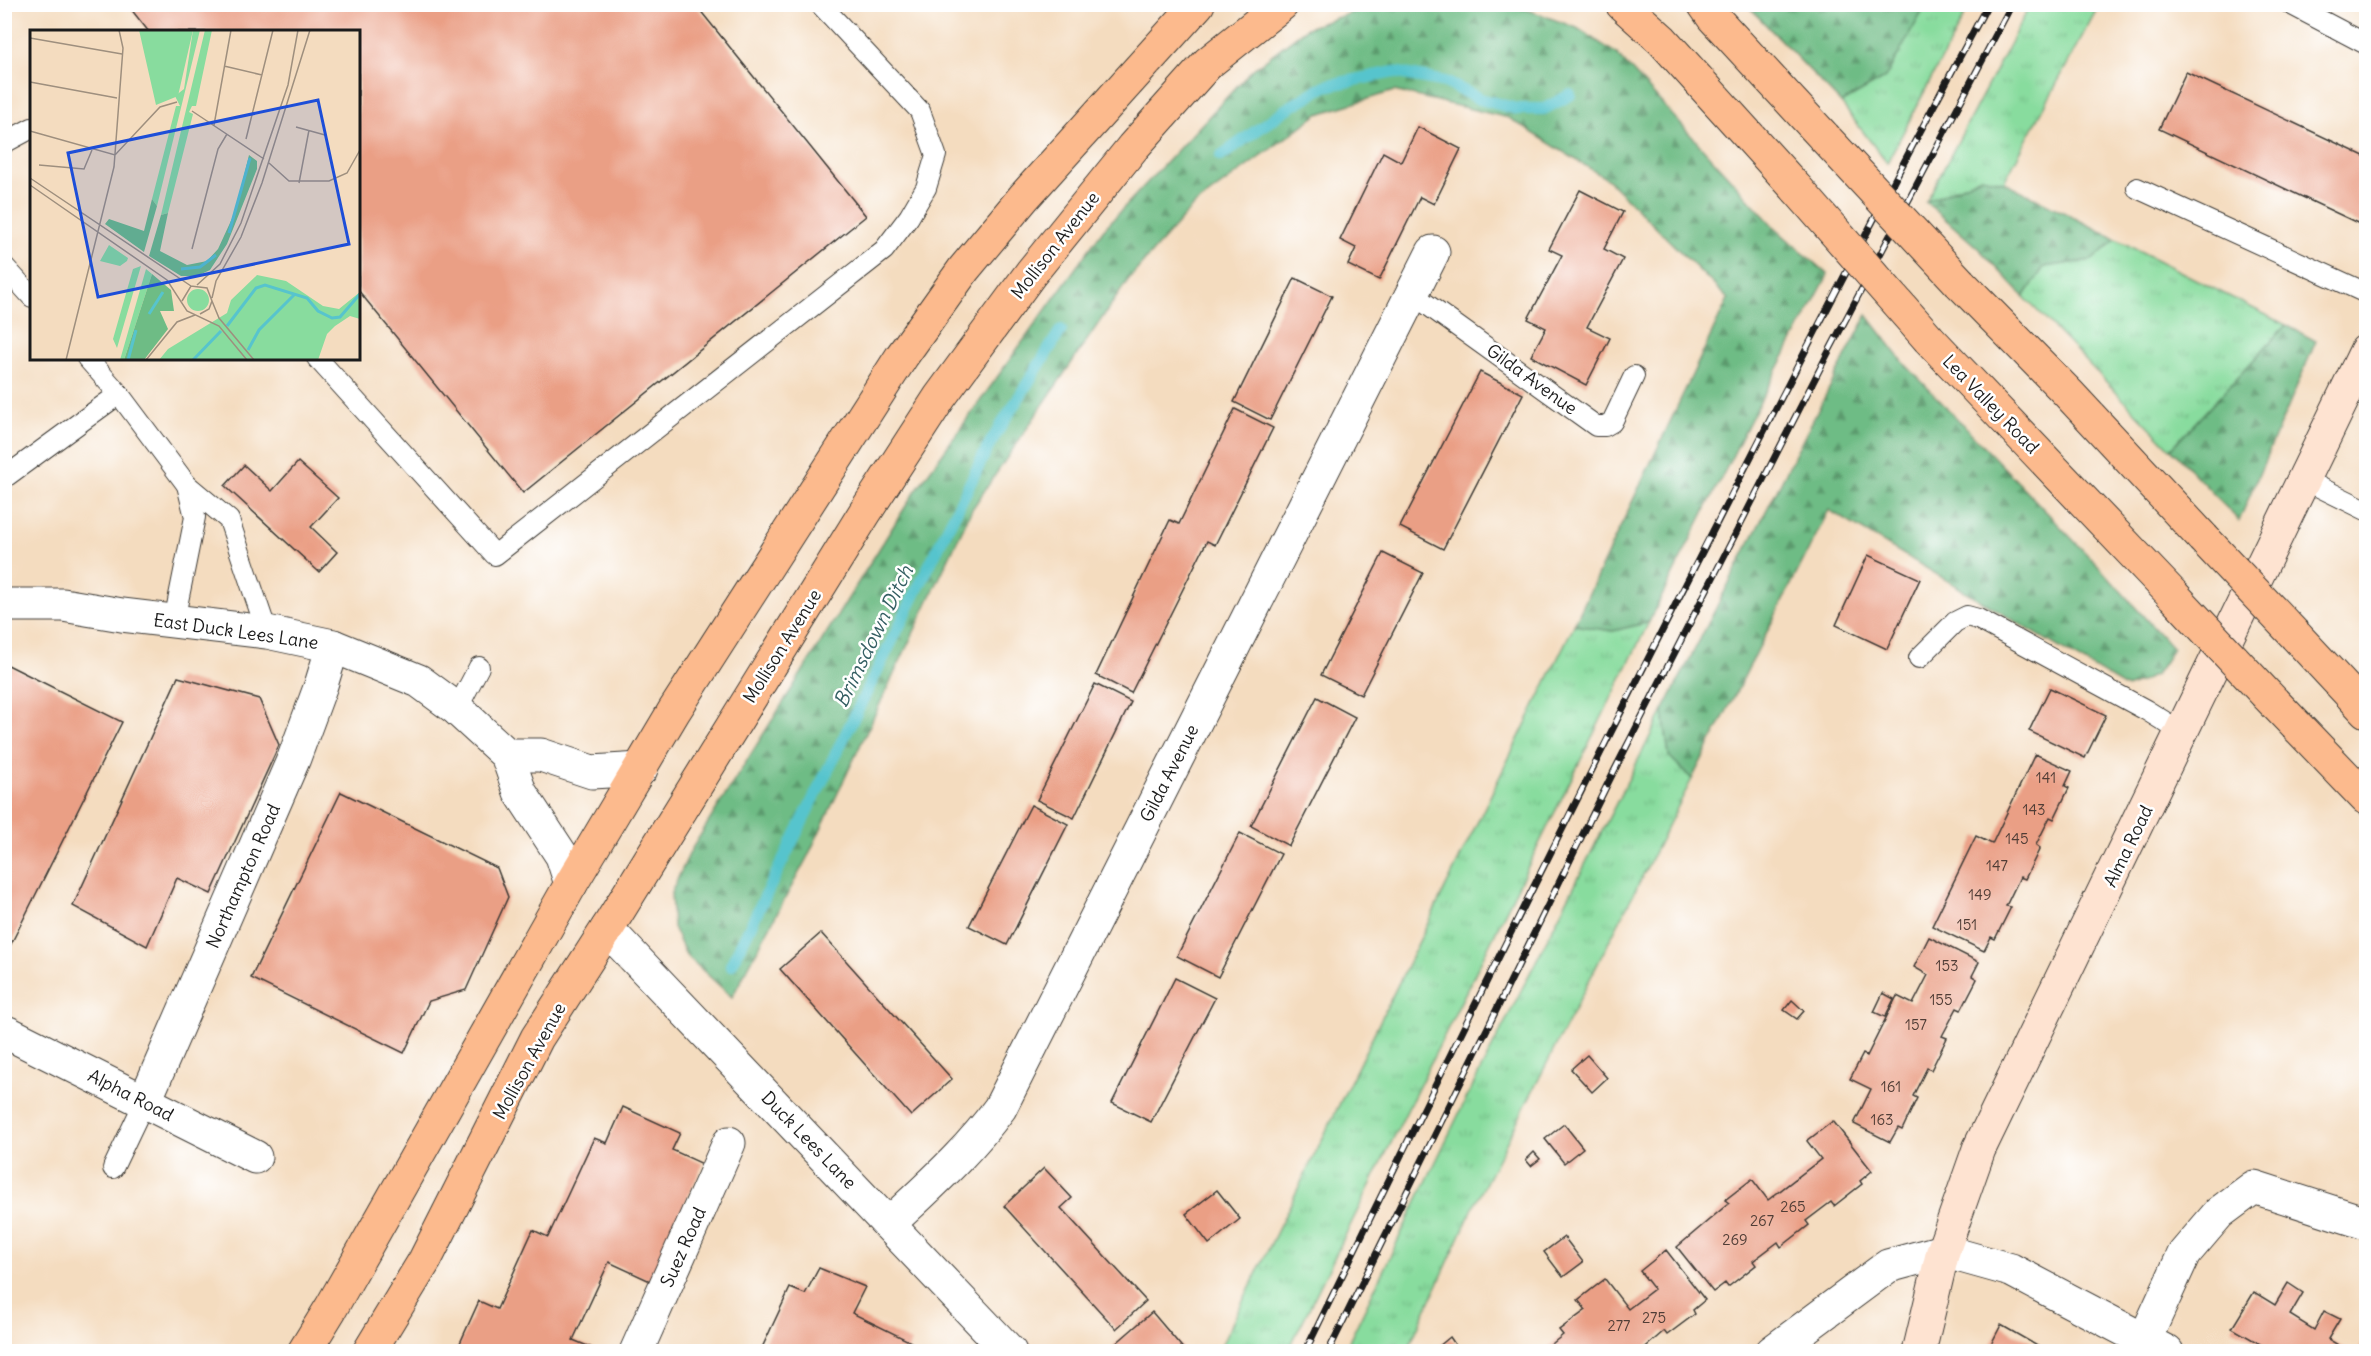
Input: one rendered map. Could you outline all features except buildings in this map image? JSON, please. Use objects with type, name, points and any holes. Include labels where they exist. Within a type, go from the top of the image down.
[{"type":"main road","points":[[304,1352],[571,884],[674,711],[902,356],[964,268],[1024,197],[1198,4]]},
{"type":"main road","name":"Mollison Avenue","points":[[369,1352],[425,1260],[537,1038],[864,514],[947,388],[1031,273],[1133,147],[1208,63],[1282,4]]},
{"type":"main road","name":"Lea Valley Road","points":[[1622,4],[1662,40],[1797,189],[1893,301],[2367,798]]},
{"type":"main road","points":[[1704,4],[1713,17],[1960,283],[2068,393],[2367,711]]},
{"type":"street","name":"Gilda Avenue","points":[[889,1224],[957,1161],[978,1138],[1000,1107],[1432,252]]},
{"type":"street","name":"Alma Road","points":[[1919,1352],[1943,1251],[1979,1149],[2367,351]]},
{"type":"street","name":"East Duck Lees Lane","points":[[4,605],[63,605],[267,632],[333,646],[419,681],[457,709],[507,755],[520,792],[562,856],[571,884]]},
{"type":"street","name":"Northampton Road","points":[[144,1103],[294,758],[333,646]]},
{"type":"street","points":[[507,755],[541,755],[592,772],[641,769]]},
{"type":"street","name":"Duck Lees Lane","points":[[607,929],[889,1224],[997,1346]]},
{"type":"street","name":"Alpha Road","points":[[8,1033],[255,1157]]},
{"type":"street","name":"Suez Road","points":[[636,1352],[729,1143]]},
{"type":"street","points":[[1772,1352],[1888,1266],[1943,1251],[2011,1270],[2156,1345],[2184,1254],[2219,1213],[2254,1187],[2367,1223]]},
{"type":"lane","points":[[319,360],[495,555],[884,250],[909,217],[926,188],[936,155],[920,111],[820,4]]},
{"type":"lane","points":[[2290,4],[2367,44]]},
{"type":"lane","points":[[4,143],[30,129]]},
{"type":"lane","points":[[2137,188],[2367,293]]},
{"type":"lane","points":[[4,266],[30,295]]},
{"type":"lane","name":"Gilda Avenue","points":[[1411,293],[1596,426],[1605,426],[1612,422],[1634,376]]},
{"type":"lane","points":[[89,360],[119,394],[187,485],[229,520],[267,632]]},
{"type":"lane","points":[[4,478],[119,394]]},
{"type":"lane","points":[[2305,480],[2367,510]]},
{"type":"lane","points":[[174,621],[195,517],[187,485]]},
{"type":"lane","points":[[1919,658],[1954,622],[1967,616],[1978,619],[2146,710],[2183,733]]},
{"type":"lane","points":[[457,709],[479,667]]},
{"type":"lane","points":[[114,1168],[144,1103]]},
{"type":"green space","points":[[1397,4],[1515,5],[1577,28],[1617,54],[1776,229],[1828,275],[1752,417],[1649,622],[1613,631],[1574,625],[1728,299],[1607,179],[1509,118],[1394,91],[1318,114],[1192,207],[1128,280],[972,509],[808,856],[732,997],[686,955],[673,927],[671,893],[691,850],[914,493],[1103,230],[1252,70],[1307,28],[1359,10]]},
{"type":"green space","points":[[1747,5],[1926,5],[1885,78],[1841,103]]},
{"type":"green space","points":[[1926,5],[1970,5],[1887,163],[1841,103],[1885,78]]},
{"type":"green space","points":[[2030,5],[2099,5],[2004,182],[1981,177],[1926,202]]},
{"type":"green space","points":[[1981,177],[2004,182],[2116,239],[2092,260],[2044,267],[2024,297],[1980,250],[1926,202]]},
{"type":"green space","points":[[2116,239],[2286,325],[2171,449],[2024,297],[2044,267],[2092,260]]},
{"type":"green space","points":[[1867,315],[1904,363],[2100,568],[2173,649],[2156,675],[2127,688],[1829,510],[1692,779],[1669,756],[1663,711]]},
{"type":"green space","points":[[2286,325],[2316,341],[2239,521],[2171,449]]},
{"type":"green space","points":[[1649,622],[1288,1351],[1218,1352],[1574,625],[1613,631]]},
{"type":"green space","points":[[1663,711],[1669,756],[1692,779],[1472,1210],[1407,1351],[1344,1352],[1466,1099]]},
{"type":"waterway","name":"Brimsdown Ditch","points":[[1221,156],[1285,110],[1325,86],[1394,72],[1445,82],[1480,99],[1517,109],[1544,109],[1570,95]]},
{"type":"waterway","name":"Brimsdown Ditch","points":[[731,965],[989,445],[1061,330]]},
{"type":"railway","points":[[1305,1352],[1471,1013],[1725,506],[1988,4]]},
{"type":"railway","points":[[1328,1352],[1610,779],[1827,355],[2012,4]]}]
